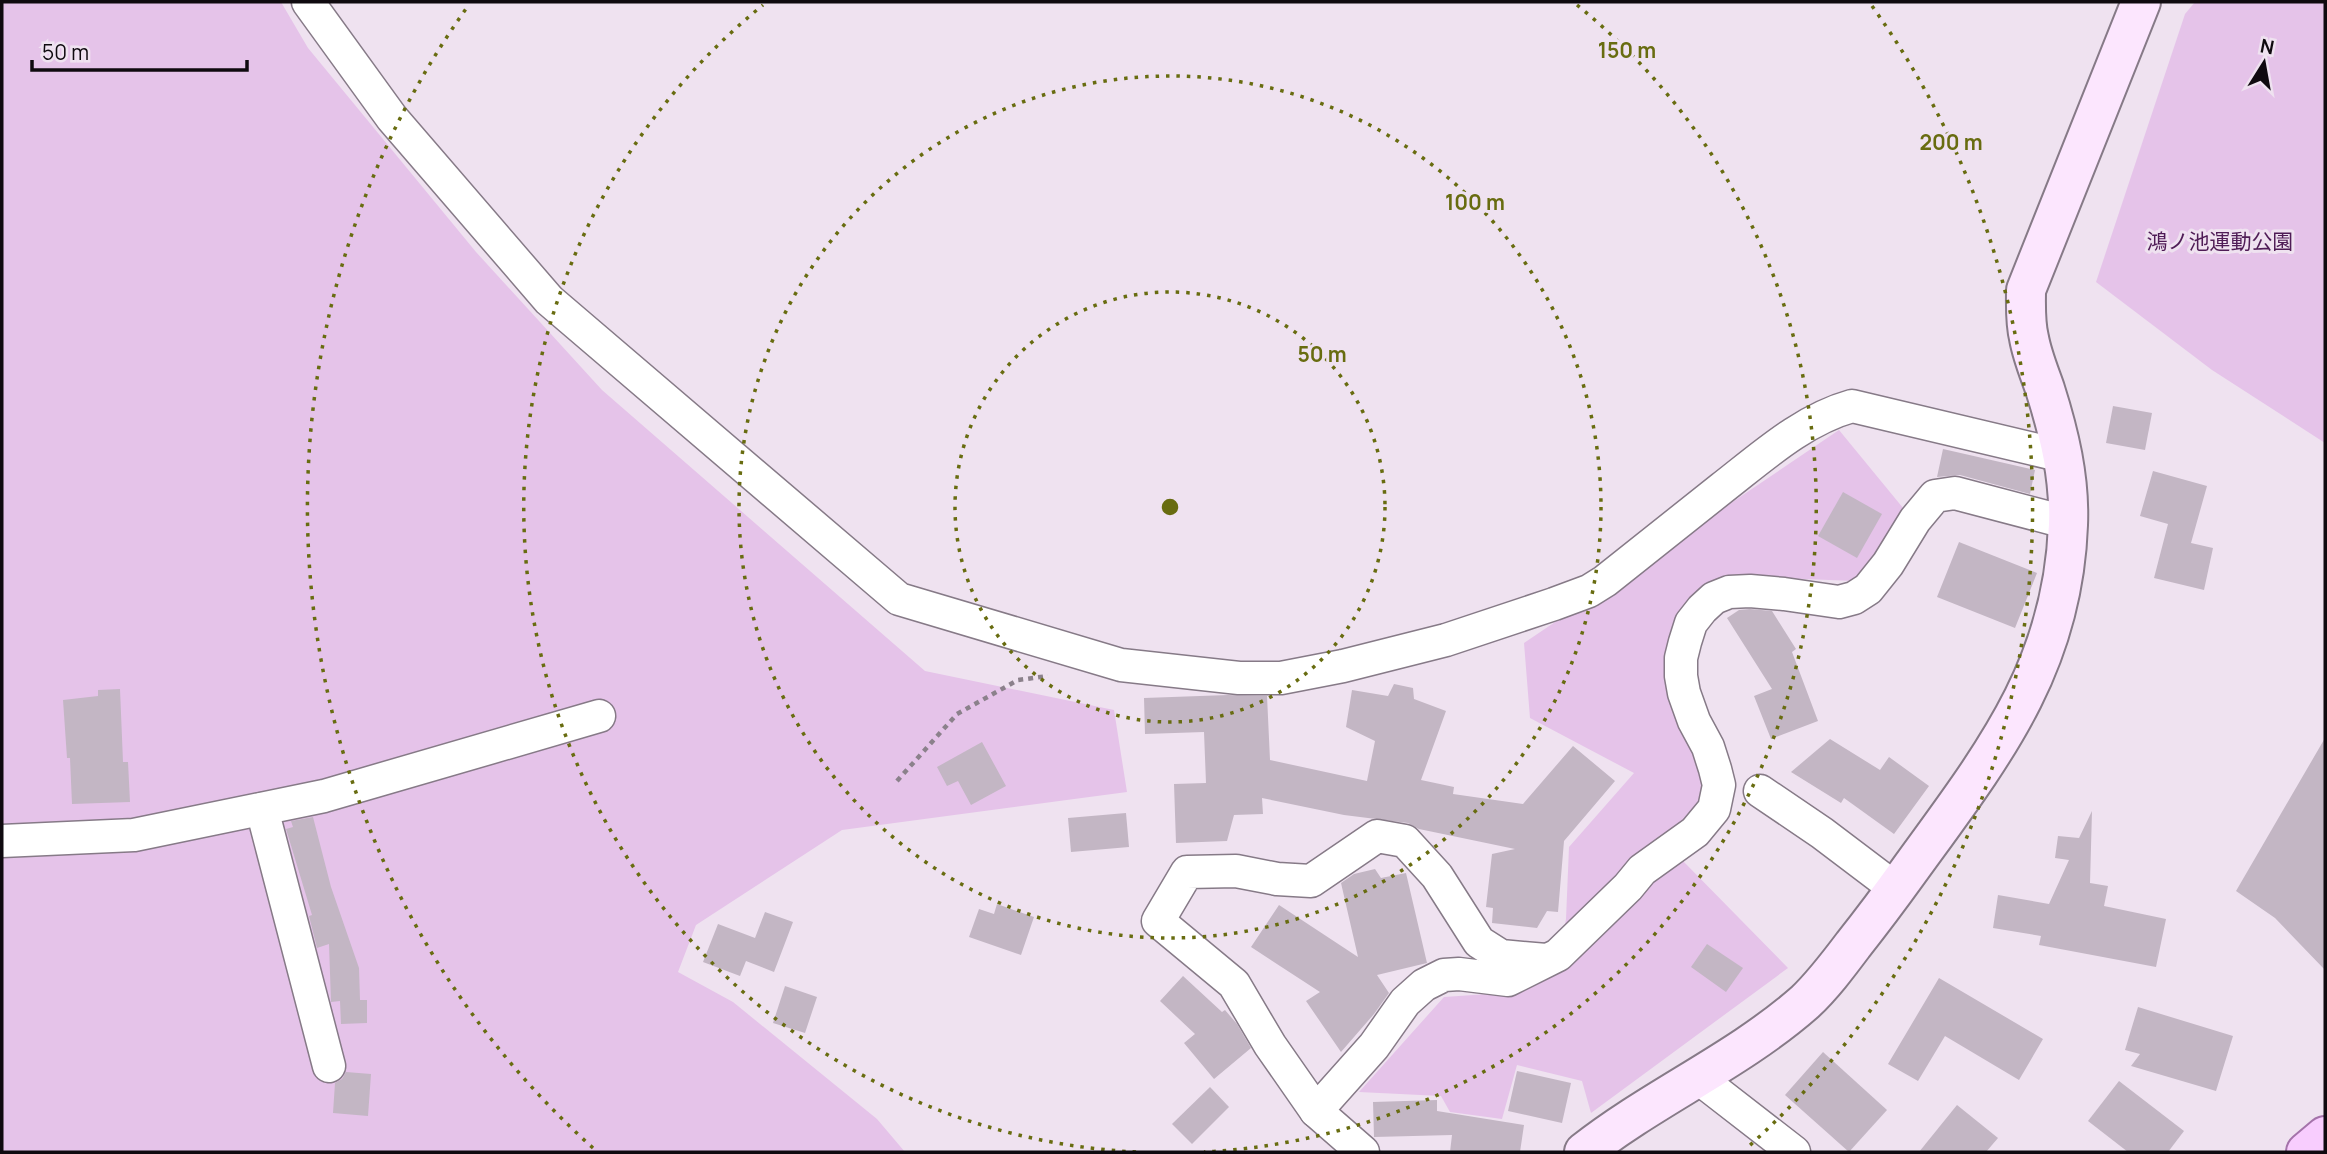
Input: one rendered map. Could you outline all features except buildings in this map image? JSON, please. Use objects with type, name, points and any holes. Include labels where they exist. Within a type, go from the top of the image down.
[{"type":"main road","points":[[2306,1152],[2325,1136]]},
{"type":"street","points":[[308,2],[392,117],[549,300],[900,599],[1121,665],[1239,678],[1281,678],[1343,666],[1446,640],[1554,604],[1589,591],[1605,581],[1777,445],[1809,424],[1852,406],[2063,456]]},
{"type":"street","points":[[1584,1152],[1612,1130],[1763,1035],[1806,1000],[1830,975],[1981,772],[2015,716],[2033,679],[2058,611],[2069,523],[2063,456],[2028,337],[2026,290],[2141,2]]},
{"type":"street","points":[[1316,1111],[1374,1045],[1405,1002],[1424,985],[1444,975],[1459,974],[1508,980],[1558,955],[1642,870],[1695,832],[1713,809],[1719,785],[1684,694],[1681,658],[1691,623],[1714,598],[1729,592],[1749,591],[1839,602],[1854,598],[1868,589],[1888,564],[1926,506],[1935,496],[1944,493],[1955,493],[2069,523]]},
{"type":"street","points":[[2,841],[134,835],[262,809],[324,796],[599,716]]},
{"type":"street","points":[[1760,791],[1822,833],[1896,889]]},
{"type":"street","points":[[262,809],[329,1066]]},
{"type":"street","points":[[1363,1152],[1316,1111],[1270,1045],[1234,984],[1158,921],[1187,872],[1236,871],[1311,881],[1377,836],[1405,841],[1437,876],[1479,942],[1501,956],[1546,960]]},
{"type":"street","points":[[1696,1076],[1794,1152]]},
{"type":"path","points":[[897,781],[957,714],[1018,680],[1057,675]]},
{"type":"green space","points":[[2,2],[281,2],[308,48],[476,252],[602,390],[925,671],[1114,710],[1127,792],[842,830],[696,925],[678,972],[733,1002],[877,1119],[905,1152],[2,1152]]},
{"type":"green space","name":"鴻ノ池運動公園","points":[[2195,2],[2325,2],[2325,443],[2212,370],[2096,282],[2185,14]]},
{"type":"green space","points":[[1839,430],[1908,514],[1855,581],[1749,577],[1700,593],[1679,723],[1706,785],[1705,803],[1563,935],[1569,847],[1634,773],[1530,718],[1524,643]]},
{"type":"green space","points":[[1683,861],[1788,968],[1591,1113],[1582,1081],[1517,1065],[1502,1119],[1450,1112],[1441,1096],[1359,1092],[1444,997],[1503,993],[1645,882]]}]
